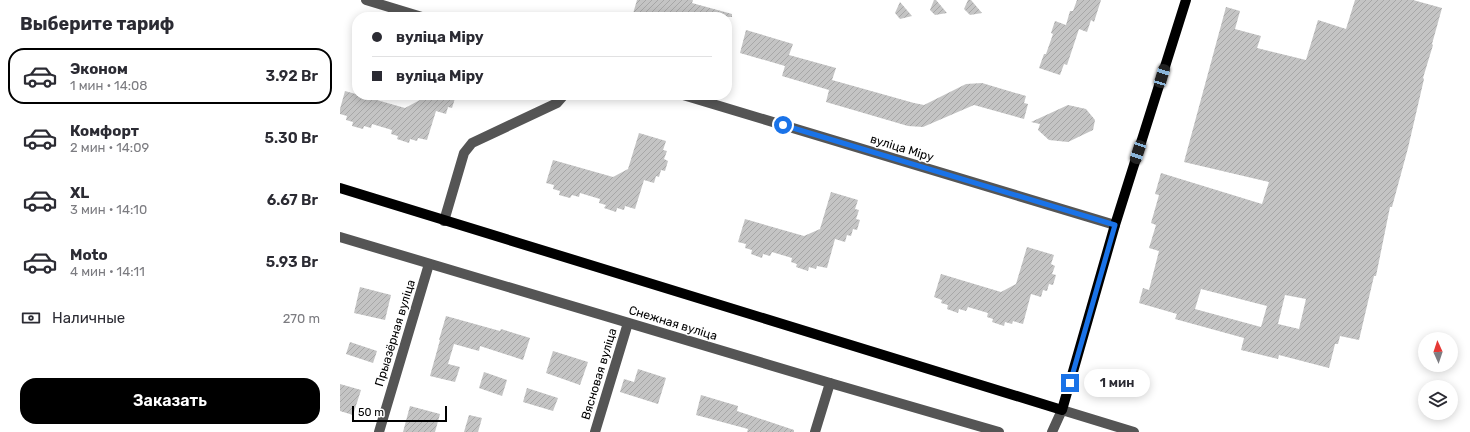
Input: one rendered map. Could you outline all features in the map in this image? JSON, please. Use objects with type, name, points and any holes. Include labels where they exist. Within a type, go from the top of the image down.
[{"type":"main road","points":[[340,188],[1062,410],[1115,225],[1186,0]]},
{"type":"street","points":[[366,0],[406,12]]},
{"type":"street","points":[[444,221],[464,152],[472,143],[557,103],[560,100]]},
{"type":"street","name":"вуліца Міру","points":[[700,100],[1115,225]]},
{"type":"street","name":"Снежная вуліца","points":[[340,237],[999,432]]},
{"type":"street","name":"Прыазёрная вуліца","points":[[379,432],[429,264]]},
{"type":"street","name":"Вясновая вуліца","points":[[596,432],[628,323]]},
{"type":"street","points":[[815,432],[830,383]]},
{"type":"street","points":[[1052,432],[1062,410],[1134,432]]},
{"type":"building","points":[[637,0],[693,0],[692,3],[725,12],[633,12]]},
{"type":"building","points":[[934,0],[936,0],[947,13],[935,15],[930,10]]},
{"type":"building","points":[[968,0],[971,0],[982,13],[970,15],[964,9]]},
{"type":"building","points":[[1077,0],[1101,0],[1094,22],[1091,20],[1087,32],[1079,29],[1067,65],[1064,64],[1060,75],[1039,68],[1053,34],[1051,33],[1055,21],[1066,25],[1070,11],[1073,11]]},
{"type":"building","points":[[1355,0],[1413,0],[1442,8],[1423,78],[1408,148],[1392,207],[1390,207],[1376,276],[1374,276],[1359,340],[1340,336],[1338,344],[1335,344],[1329,368],[1279,355],[1278,359],[1241,350],[1244,338],[1175,319],[1177,314],[1139,303],[1143,288],[1149,290],[1159,251],[1149,248],[1156,225],[1151,223],[1159,195],[1155,194],[1161,173],[1262,204],[1269,182],[1184,162],[1226,7],[1240,11],[1235,29],[1261,36],[1257,48],[1306,60],[1318,20],[1346,29]],"holes":[[[1201,289],[1267,306],[1261,327],[1195,309]],[[1285,295],[1306,299],[1299,329],[1278,324]]]},
{"type":"building","points":[[900,2],[912,16],[900,19],[895,13]]},
{"type":"building","points":[[746,30],[793,44],[789,55],[836,68],[832,80],[914,103],[924,105],[966,84],[982,83],[1026,96],[1024,103],[1028,104],[1024,119],[974,105],[923,127],[908,126],[826,102],[829,90],[782,76],[785,66],[740,53]]},
{"type":"building","points":[[345,91],[352,93],[352,100],[377,100],[405,108],[420,100],[454,100],[452,108],[448,107],[446,114],[436,111],[427,140],[418,138],[417,141],[410,139],[409,143],[397,139],[398,136],[391,134],[392,130],[372,124],[371,128],[364,126],[363,129],[352,126],[353,122],[346,120],[347,116],[340,114]]},
{"type":"building","points":[[1068,105],[1086,109],[1095,120],[1093,130],[1068,142],[1049,140],[1038,130],[1040,124],[1031,122]]},
{"type":"building","points":[[639,133],[666,141],[663,150],[667,151],[664,159],[668,161],[665,171],[661,170],[659,177],[656,176],[654,183],[644,180],[635,209],[625,206],[624,210],[617,208],[616,212],[604,208],[606,205],[599,203],[600,199],[580,193],[579,197],[572,195],[570,198],[559,195],[560,191],[553,189],[554,185],[546,183],[553,160],[613,177],[628,169]]},
{"type":"building","points":[[831,192],[858,200],[855,209],[859,210],[856,219],[860,220],[857,230],[853,229],[851,236],[847,235],[845,242],[835,239],[827,268],[817,266],[816,269],[809,267],[808,271],[796,267],[797,264],[791,262],[792,258],[772,252],[770,256],[763,254],[762,258],[751,254],[752,250],[745,248],[746,244],[738,242],[745,219],[804,236],[820,229]]},
{"type":"building","points":[[1027,247],[1054,255],[1051,264],[1055,266],[1052,274],[1056,275],[1053,285],[1049,284],[1047,291],[1043,290],[1041,297],[1031,294],[1023,324],[1013,321],[1012,324],[1005,322],[1004,326],[992,322],[993,319],[987,317],[988,313],[968,307],[966,311],[959,309],[958,313],[947,309],[948,305],[941,303],[942,300],[934,297],[941,274],[1001,292],[1016,284]]},
{"type":"building","points":[[360,287],[391,295],[385,320],[354,313]]},
{"type":"building","points":[[446,316],[500,331],[501,329],[530,338],[523,360],[480,346],[479,351],[454,344],[448,364],[460,367],[455,382],[430,376]]},
{"type":"building","points":[[350,342],[377,351],[373,363],[346,354]]},
{"type":"building","points":[[553,351],[588,362],[580,385],[546,373]]},
{"type":"building","points":[[638,369],[666,378],[658,404],[620,392],[624,379],[634,382]]},
{"type":"building","points":[[484,372],[507,380],[502,396],[479,388]]},
{"type":"building","points":[[340,384],[361,390],[353,415],[340,411]]},
{"type":"building","points":[[527,388],[558,398],[553,411],[523,402]]},
{"type":"building","points":[[701,395],[738,406],[737,411],[794,430],[794,432],[747,432],[748,429],[696,415]]},
{"type":"building","points":[[410,406],[440,414],[435,432],[403,432]]},
{"type":"building","points":[[469,415],[482,418],[478,432],[464,432]]},
{"type":"route","points":[[783,125],[1115,225],[1070,383]]}]
